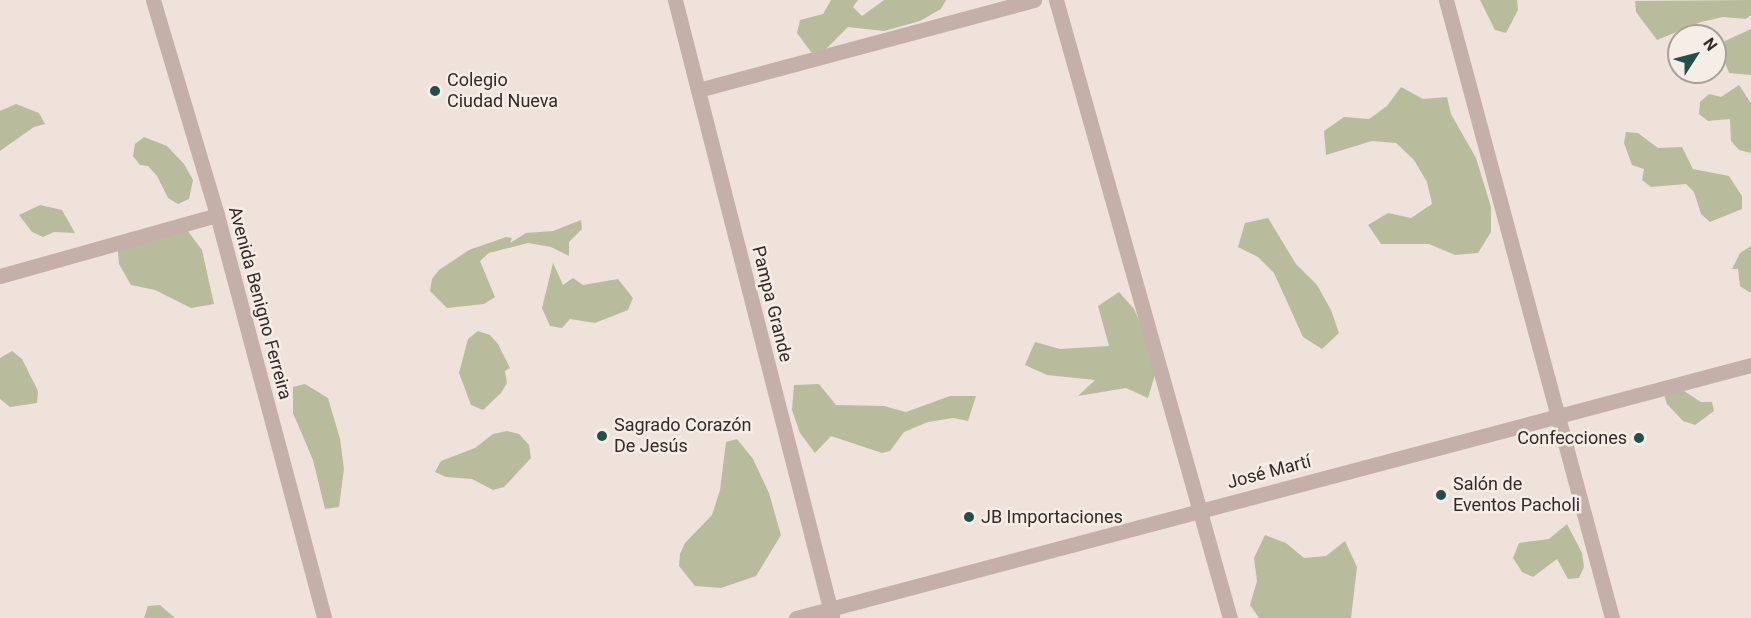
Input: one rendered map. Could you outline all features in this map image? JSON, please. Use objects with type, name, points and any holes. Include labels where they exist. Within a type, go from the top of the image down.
[{"type":"street","name":"Avenida Benigno Ferreira","points":[[153,0],[217,215],[324,618]]},
{"type":"street","name":"Pampa Grande","points":[[675,0],[831,613]]},
{"type":"street","points":[[698,90],[1034,0]]},
{"type":"street","points":[[1056,0],[1230,618]]},
{"type":"street","points":[[1446,0],[1612,618]]},
{"type":"street","points":[[0,276],[217,215]]},
{"type":"street","name":"José Martí","points":[[796,618],[831,613],[1200,511],[1751,365]]},
{"type":"green space","points":[[831,0],[858,0],[853,7],[862,16],[884,0],[946,0],[941,9],[920,21],[884,31],[848,27],[823,52],[811,52],[797,33],[800,20],[823,14]]},
{"type":"green space","points":[[1480,0],[1517,0],[1518,10],[1506,33],[1495,30]]},
{"type":"green space","points":[[1751,0],[1751,15],[1746,19],[1723,17],[1696,24],[1667,24],[1667,36],[1657,40],[1636,12],[1635,1]]},
{"type":"green space","points":[[1751,29],[1751,75],[1729,73],[1727,40]]},
{"type":"green space","points":[[1739,85],[1751,103],[1751,153],[1739,150],[1731,141],[1730,119],[1708,121],[1699,114],[1700,102],[1709,94],[1721,97]]},
{"type":"green space","points":[[1401,87],[1423,99],[1447,97],[1451,114],[1476,158],[1491,207],[1491,232],[1478,253],[1455,255],[1429,244],[1381,244],[1368,225],[1388,213],[1411,218],[1432,204],[1427,182],[1414,160],[1396,143],[1372,141],[1326,155],[1324,131],[1344,117],[1369,119],[1387,106]]},
{"type":"green space","points":[[16,104],[39,113],[45,124],[34,127],[0,151],[0,111]]},
{"type":"green space","points":[[1626,132],[1638,133],[1658,148],[1682,147],[1693,169],[1729,176],[1742,196],[1742,209],[1710,222],[1701,214],[1694,192],[1686,184],[1651,187],[1642,180],[1644,169],[1632,165],[1624,143]]},
{"type":"green space","points":[[144,137],[167,146],[184,164],[193,180],[189,199],[178,204],[168,198],[157,176],[148,166],[140,165],[133,156],[135,144]]},
{"type":"green space","points":[[40,205],[62,210],[75,233],[54,232],[43,237],[32,232],[19,215]]},
{"type":"green space","points":[[1268,218],[1296,264],[1317,285],[1331,310],[1339,333],[1322,349],[1303,337],[1274,273],[1258,257],[1238,247],[1245,223]]},
{"type":"green space","points":[[581,220],[582,229],[569,242],[569,256],[551,247],[528,243],[489,253],[480,261],[495,297],[484,304],[447,308],[430,291],[432,279],[439,270],[469,250],[506,237],[512,238],[510,243],[526,233],[553,231]]},
{"type":"green space","points":[[187,230],[202,250],[214,304],[191,308],[155,290],[131,285],[119,264],[117,241]]},
{"type":"green space","points":[[1751,246],[1751,291],[1749,292],[1740,286],[1738,269],[1732,269],[1740,253]]},
{"type":"green space","points":[[553,263],[563,285],[573,278],[583,285],[618,279],[633,298],[628,310],[595,323],[570,319],[562,328],[550,326],[542,308]]},
{"type":"green space","points":[[1119,292],[1134,309],[1143,330],[1155,375],[1148,398],[1126,388],[1078,396],[1095,380],[1047,375],[1025,365],[1035,342],[1060,349],[1109,346],[1098,306]]},
{"type":"green space","points":[[478,331],[490,335],[498,344],[510,368],[505,371],[507,383],[501,393],[483,410],[471,405],[459,373],[468,339]]},
{"type":"green space","points":[[12,351],[22,359],[38,391],[37,403],[10,407],[0,399],[0,358]]},
{"type":"green space","points":[[305,384],[328,398],[340,439],[344,469],[339,507],[325,509],[313,460],[293,413],[293,387]]},
{"type":"green space","points":[[819,384],[836,405],[884,406],[906,412],[950,396],[976,396],[968,421],[953,418],[928,422],[904,432],[890,451],[882,453],[831,436],[815,453],[800,433],[792,410],[794,385]]},
{"type":"green space","points":[[1681,389],[1701,402],[1712,402],[1714,411],[1695,425],[1683,421],[1667,404],[1663,392]]},
{"type":"green space","points":[[507,431],[519,434],[529,445],[531,458],[504,487],[493,490],[472,479],[446,477],[435,472],[441,461],[475,448],[493,434]]},
{"type":"green space","points":[[737,439],[753,459],[769,493],[781,535],[756,576],[721,588],[695,586],[679,566],[680,554],[685,543],[712,515],[720,490],[726,442]]},
{"type":"green space","points":[[1567,524],[1582,553],[1584,567],[1579,578],[1568,579],[1557,559],[1533,577],[1522,572],[1513,558],[1519,543],[1549,539]]},
{"type":"green space","points":[[1265,535],[1286,543],[1304,558],[1326,556],[1345,541],[1357,567],[1351,618],[1259,618],[1250,605],[1257,581],[1254,558]]},
{"type":"green space","points":[[160,605],[175,618],[144,618],[148,606]]},
{"type":"place","name":"Colegio Ciudad Nueva","points":[[435,91]]},
{"type":"place","name":"Sagrado Corazón De Jesús","points":[[602,436]]},
{"type":"place","name":"Confecciones","points":[[1639,438]]},
{"type":"place","name":"Salón de Eventos Pacholi","points":[[1441,495]]},
{"type":"place","name":"JB Importaciones","points":[[969,517]]}]
